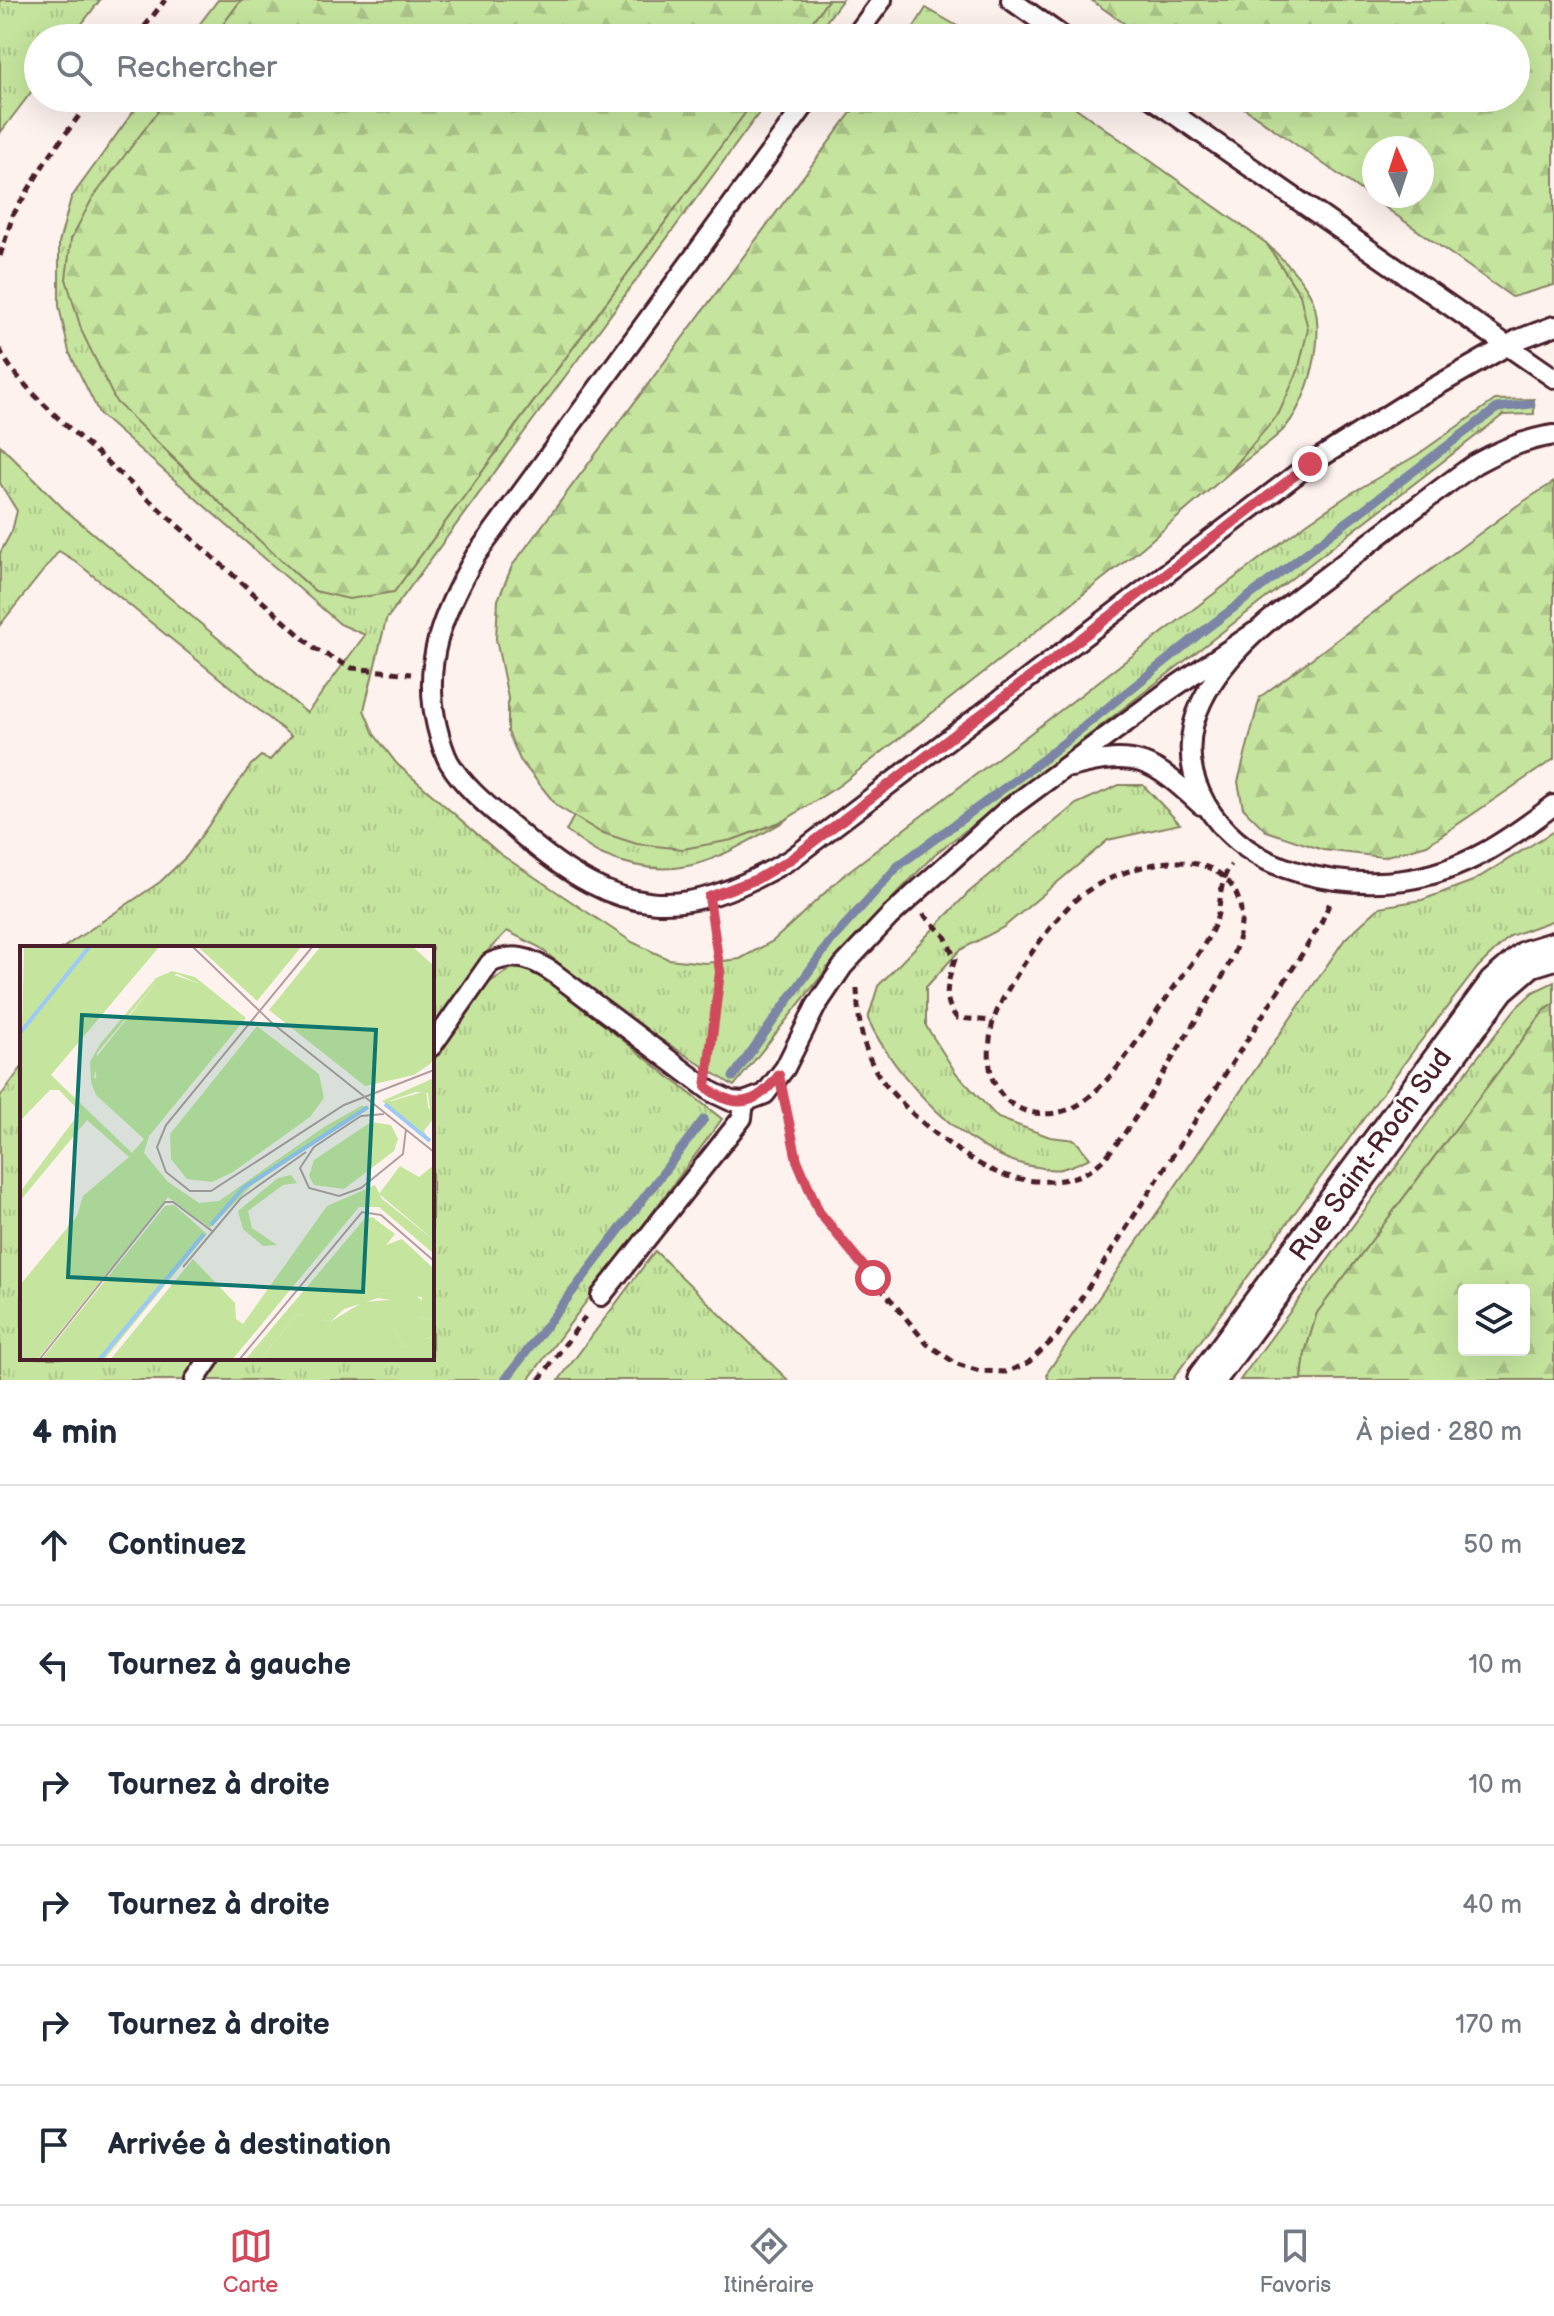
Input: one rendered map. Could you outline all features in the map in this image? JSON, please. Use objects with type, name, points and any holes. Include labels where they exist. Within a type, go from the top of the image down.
[{"type":"street","name":"Rue Saint-Roch Sud","points":[[1206,1380],[1497,986],[1528,959],[1554,951]]},
{"type":"lane","points":[[864,24],[882,0]]},
{"type":"lane","points":[[1011,0],[1045,24]]},
{"type":"lane","points":[[800,112],[476,555],[451,598],[436,639],[432,676],[434,713],[449,762],[486,804],[535,846],[590,884],[618,897],[669,904],[709,897],[757,879],[791,859],[1310,464],[1405,404],[1507,346],[1554,326]]},
{"type":"lane","points":[[1171,112],[1554,378]]},
{"type":"lane","points":[[434,1043],[490,963],[503,957],[518,956],[533,960],[551,971],[706,1087],[731,1101],[744,1102],[765,1094],[843,966],[908,899],[1007,810],[1255,632],[1475,464],[1521,443],[1554,435]]},
{"type":"lane","points":[[1211,814],[1196,786],[1191,764],[1189,744],[1194,720],[1221,670],[1255,632]]},
{"type":"lane","points":[[1061,770],[1095,761],[1138,760],[1154,765],[1245,848],[1269,862],[1298,872],[1355,882],[1403,880],[1460,866],[1491,851],[1554,805]]},
{"type":"lane","points":[[601,1296],[742,1118],[744,1102]]},
{"type":"lane","points":[[195,1380],[209,1360]]},
{"type":"path","points":[[147,24],[165,0]]},
{"type":"path","points":[[0,256],[13,215],[47,159],[82,112]]},
{"type":"path","points":[[0,349],[30,389],[72,431],[315,649],[352,668],[432,676]]},
{"type":"path","points":[[857,982],[858,1028],[877,1072],[914,1115],[991,1170],[1020,1179],[1058,1181],[1086,1174],[1108,1155],[1139,1112],[1229,964],[1239,936],[1241,911],[1234,889],[1223,875],[1199,863],[1165,861],[1126,871],[1076,899],[1045,934],[993,1021],[989,1056],[993,1080],[1010,1103],[1035,1115],[1057,1114],[1082,1103],[1122,1061],[1197,955],[1215,924],[1223,875],[1245,848]]},
{"type":"path","points":[[779,1075],[797,1160],[819,1212],[927,1344],[957,1364],[980,1371],[1006,1372],[1028,1363],[1057,1336],[1304,951],[1321,923],[1338,879]]},
{"type":"path","points":[[706,1087],[720,972],[709,897]]},
{"type":"path","points":[[908,899],[945,936],[955,959],[947,985],[948,1008],[957,1018],[993,1021]]},
{"type":"path","points":[[539,1380],[601,1296]]},
{"type":"green space","points":[[0,0],[100,0],[82,24],[24,24],[24,101],[0,133]]},
{"type":"green space","points":[[218,0],[241,0],[223,24],[200,24]]},
{"type":"green space","points":[[241,0],[828,0],[810,24],[223,24]]},
{"type":"green space","points":[[828,0],[842,0],[824,24],[810,24]]},
{"type":"green space","points":[[1091,0],[1554,0],[1554,285],[1512,297],[1386,208],[1434,208],[1434,136],[1362,136],[1362,191],[1250,112],[1530,112],[1530,24],[1125,24]]},
{"type":"green space","points":[[926,8],[954,24],[916,24]]},
{"type":"green space","points":[[133,112],[158,112],[93,199],[71,239],[170,456],[315,591],[394,592],[746,112],[760,112],[386,620],[364,710],[374,734],[397,764],[500,854],[632,942],[668,959],[705,963],[740,959],[773,941],[845,874],[1307,523],[1417,455],[1495,400],[1534,399],[1534,414],[1503,415],[935,854],[838,955],[734,1086],[612,1008],[539,947],[507,931],[482,957],[434,1027],[434,946],[66,946],[160,882],[187,856],[251,765],[261,756],[270,760],[291,736],[59,551],[0,625],[0,553],[12,531],[17,511],[0,483],[0,445],[64,509],[307,713],[365,635],[340,624],[100,415],[69,352],[59,306],[59,243],[71,198]]},
{"type":"green space","points":[[157,112],[746,112],[394,592],[349,599],[315,591],[116,402],[82,332],[66,279],[71,239],[92,199]]},
{"type":"green space","points":[[852,112],[1082,112],[1266,243],[1300,295],[1308,329],[1298,371],[1279,413],[1228,474],[1142,548],[840,785],[785,820],[732,840],[683,849],[637,844],[600,832],[557,806],[520,760],[508,732],[508,698],[496,639],[498,600],[512,566]]},
{"type":"green space","points":[[1266,243],[1296,273],[1310,294],[1315,309],[1317,346],[1307,386],[1291,420],[1275,438],[1228,474],[1279,413],[1300,295]]},
{"type":"green space","points":[[1554,482],[1554,759],[1427,845],[1383,857],[1323,850],[1266,831],[1243,808],[1238,782],[1260,697],[1518,505]]},
{"type":"green space","points":[[1119,785],[1143,785],[1180,824],[1108,840],[1004,927],[960,950],[926,987],[926,1026],[956,1073],[998,1118],[1050,1137],[1075,1140],[1090,1158],[1058,1170],[1012,1161],[986,1149],[938,1112],[896,1065],[868,1019],[878,986],[969,892],[1076,804]]},
{"type":"green space","points":[[574,816],[600,832],[732,840],[785,821],[740,846],[698,864],[654,868],[630,864],[589,847],[566,831]]},
{"type":"green space","points":[[1554,831],[1554,920],[1510,936],[1478,967],[1172,1380],[1048,1380],[1047,1373],[1345,939],[1380,907],[1422,900],[1473,881]]},
{"type":"green space","points":[[512,968],[536,971],[722,1119],[528,1380],[206,1380],[221,1360],[434,1360],[434,1060],[490,982]]},
{"type":"green space","points":[[1554,982],[1554,1004],[1544,1011],[1317,1313],[1305,1353],[1302,1380],[1240,1380],[1516,1008],[1533,992]]},
{"type":"green space","points":[[1554,1004],[1554,1380],[1302,1380],[1305,1353],[1317,1313],[1544,1011]]},
{"type":"green space","points":[[20,1070],[20,1360],[198,1360],[183,1380],[0,1380],[0,1097]]},
{"type":"green space","points":[[655,1251],[788,1380],[559,1380]]},
{"type":"waterway","points":[[733,1077],[830,942],[898,866],[1041,761],[1198,635],[1497,408],[1531,404]]},
{"type":"waterway","points":[[505,1380],[704,1119]]},
{"type":"route","points":[[873,1278],[819,1212],[797,1160],[779,1075],[765,1094],[744,1102],[731,1101],[706,1087],[720,972],[709,897],[757,879],[791,859],[1310,464]]}]
